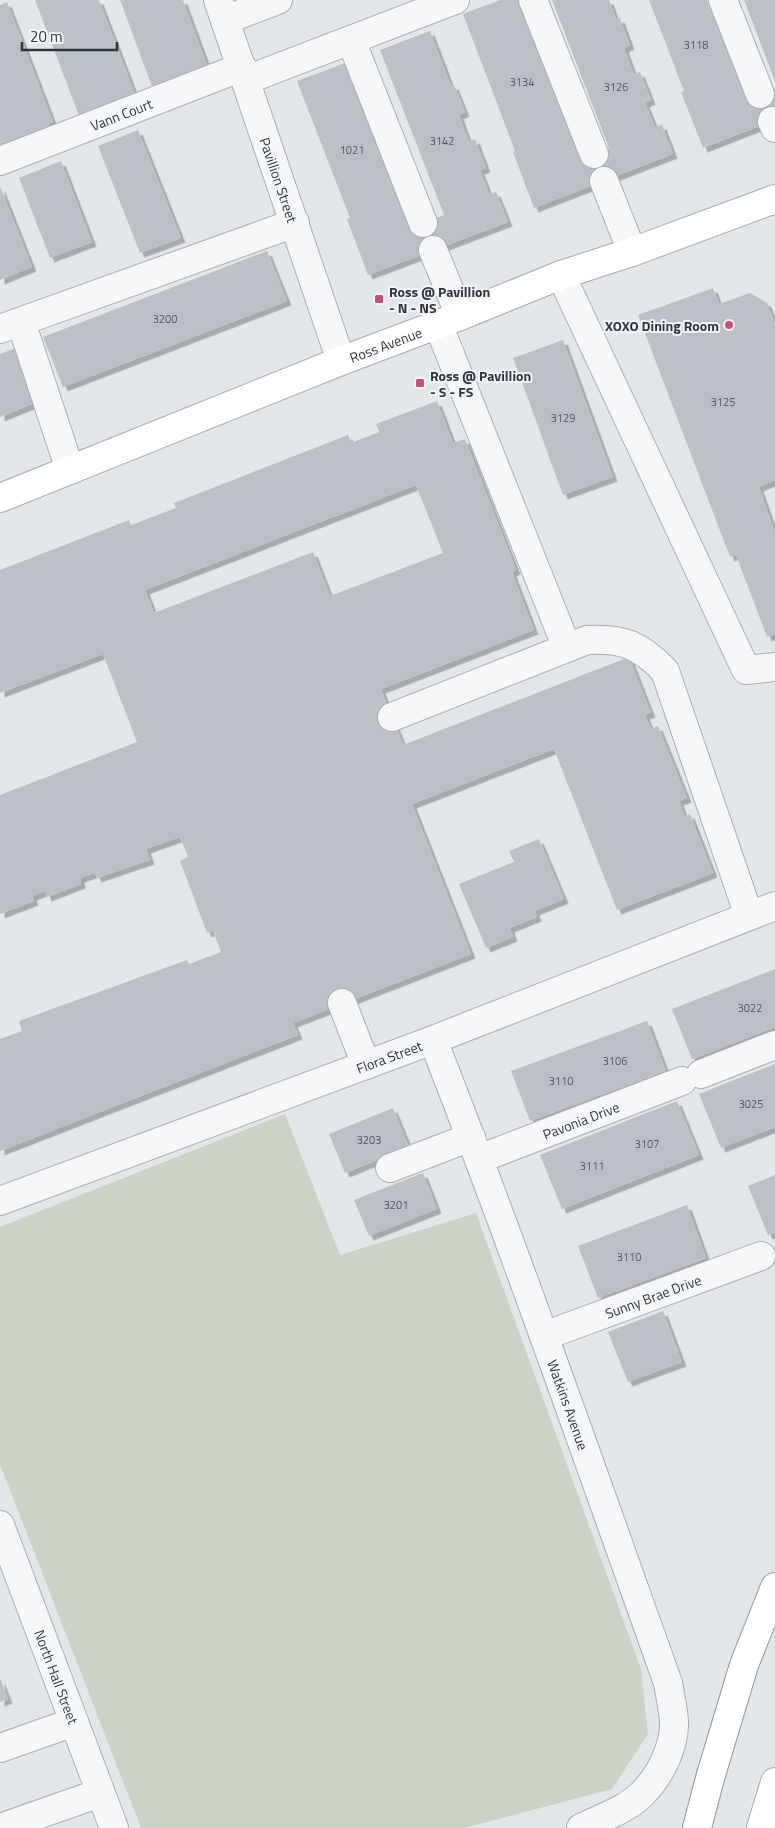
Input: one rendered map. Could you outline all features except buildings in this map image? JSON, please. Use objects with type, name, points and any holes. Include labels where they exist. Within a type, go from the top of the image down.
[{"type":"main road","name":"Ross Avenue","points":[[0,498],[341,360],[449,320],[561,275],[632,252],[775,199]]},
{"type":"main road","points":[[697,1828],[744,1665],[775,1587]]},
{"type":"main road","points":[[761,1828],[775,1782]]},
{"type":"street","points":[[222,10],[278,0]]},
{"type":"street","name":"Vann Court","points":[[0,161],[244,73],[351,40],[455,0]]},
{"type":"street","points":[[533,0],[594,154]]},
{"type":"street","points":[[723,0],[760,94]]},
{"type":"street","name":"Pavillion Street","points":[[222,10],[341,360]]},
{"type":"street","points":[[351,40],[423,223]]},
{"type":"street","points":[[604,181],[632,252]]},
{"type":"street","points":[[70,470],[10,325],[295,223]]},
{"type":"street","points":[[433,250],[449,320],[567,648]]},
{"type":"street","points":[[561,275],[746,670],[775,667]]},
{"type":"street","points":[[392,716],[587,640],[609,639],[630,644],[650,655],[665,671],[749,916]]},
{"type":"street","name":"Flora Street","points":[[0,1201],[433,1040],[775,906]]},
{"type":"street","points":[[342,1003],[366,1065]]},
{"type":"street","name":"Watkins Avenue","points":[[433,1040],[544,1336],[668,1683],[674,1722],[671,1747],[659,1772],[642,1794],[623,1808],[582,1828]]},
{"type":"street","name":"Pavonia Drive","points":[[390,1168],[475,1148],[692,1077],[775,1045]]},
{"type":"street","name":"Sunny Brae Drive","points":[[544,1336],[761,1256]]},
{"type":"street","name":"North Hall Street","points":[[0,1525],[114,1828]]},
{"type":"street","points":[[0,1748],[74,1722]]},
{"type":"street","points":[[0,1828],[100,1793]]},
{"type":"green space","points":[[285,1114],[340,1255],[476,1213],[641,1669],[648,1734],[612,1789],[464,1828],[141,1828],[0,1464],[0,1227]]},
{"type":"place","name":"Ross @ Pavillion - N - NS","points":[[379,299]]},
{"type":"place","name":"XOXO Dining Room","points":[[729,325]]},
{"type":"place","name":"Ross @ Pavillion - S - FS","points":[[420,383]]}]
